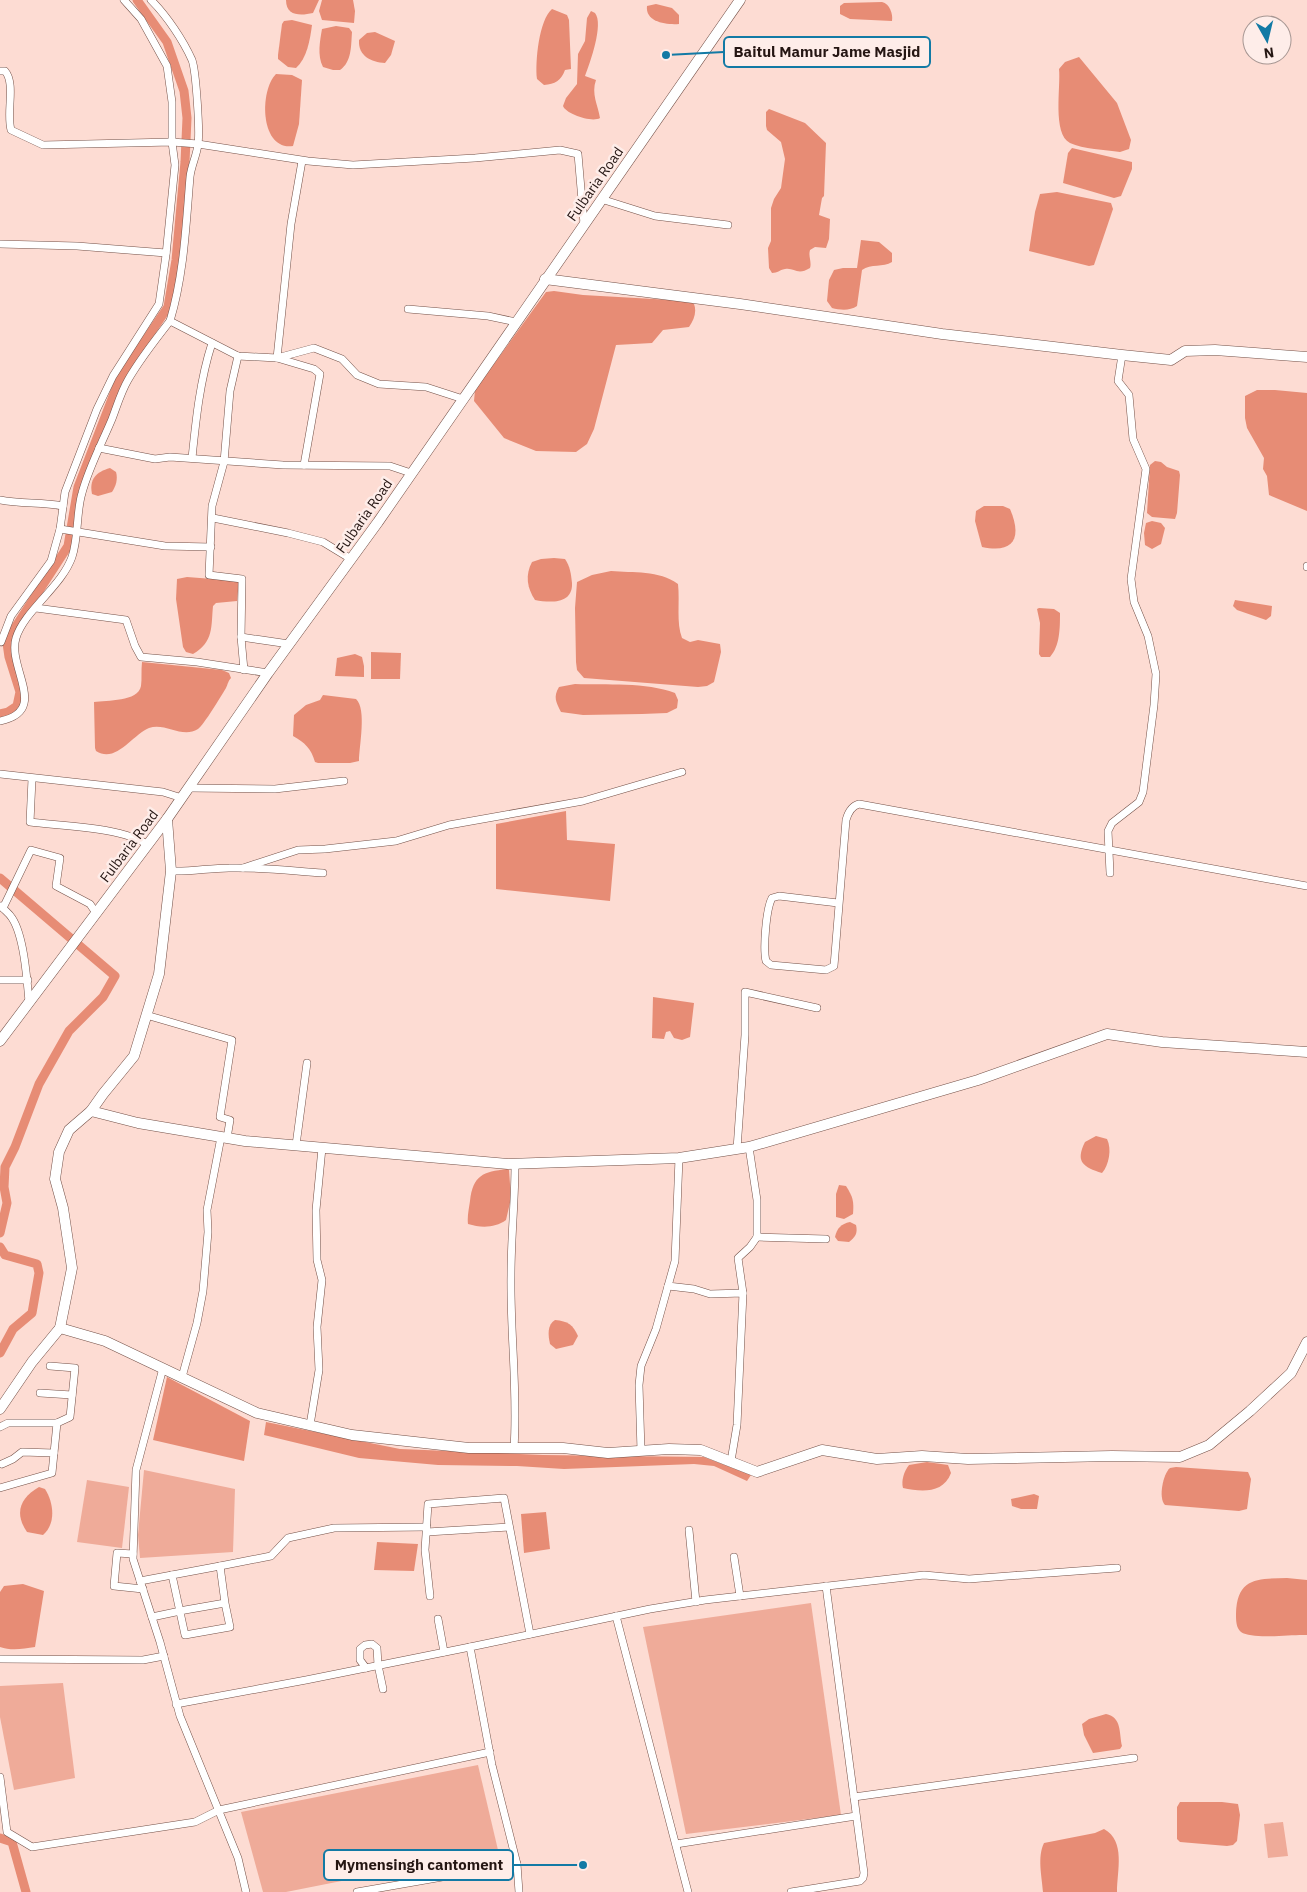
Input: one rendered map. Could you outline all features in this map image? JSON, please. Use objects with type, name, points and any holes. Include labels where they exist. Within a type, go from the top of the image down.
[{"type":"street","points":[[0,643],[12,616],[51,561],[60,529],[65,492],[78,457],[113,376],[159,304],[174,165],[172,102],[166,66],[141,19],[124,0]]},
{"type":"street","points":[[0,721],[20,714],[24,706],[24,690],[16,659],[16,638],[36,608],[54,587],[71,558],[77,532],[81,494],[99,448],[128,381],[170,321],[175,304],[188,216],[190,174],[198,144],[199,122],[192,62],[179,38],[151,0]]},
{"type":"street","name":"Fulbaria Road","points":[[0,1041],[167,820],[740,0]]},
{"type":"street","points":[[0,71],[5,71],[10,82],[8,108],[11,130],[43,145],[172,142],[198,144],[302,161],[353,165],[475,158],[560,150],[578,154],[584,224]]},
{"type":"street","points":[[277,358],[291,224],[302,161]]},
{"type":"street","points":[[601,200],[655,216],[728,225]]},
{"type":"street","points":[[0,244],[77,246],[166,253]]},
{"type":"street","points":[[545,279],[740,304],[942,334],[1122,355],[1171,360],[1185,351],[1215,350],[1307,358]]},
{"type":"street","points":[[408,309],[488,316],[516,322]]},
{"type":"street","points":[[170,321],[238,356],[277,358],[314,369],[320,374],[304,465]]},
{"type":"street","points":[[192,458],[196,414],[204,368],[212,343]]},
{"type":"street","points":[[277,358],[314,348],[342,358],[357,375],[379,384],[426,387],[463,399]]},
{"type":"street","points":[[1110,873],[1108,831],[1112,822],[1139,802],[1143,792],[1156,674],[1148,636],[1134,602],[1131,579],[1146,469],[1133,439],[1129,395],[1118,381],[1122,355]]},
{"type":"street","points":[[238,356],[230,391],[224,462],[212,506],[213,518],[209,575],[242,579],[241,637],[244,670]]},
{"type":"street","points":[[99,448],[154,459],[170,457],[224,462],[390,466],[411,473]]},
{"type":"street","points":[[0,500],[26,504],[48,503],[63,506]]},
{"type":"street","points":[[213,518],[323,542],[351,558]]},
{"type":"street","points":[[60,529],[165,546],[211,547]]},
{"type":"street","points":[[36,608],[126,620],[135,646],[142,657],[197,662],[268,673]]},
{"type":"street","points":[[241,637],[289,644]]},
{"type":"street","points":[[244,868],[298,850],[396,841],[449,825],[583,801],[682,772]]},
{"type":"street","points":[[0,774],[163,792],[182,798]]},
{"type":"street","points":[[32,779],[30,822],[104,831],[139,839],[148,845]]},
{"type":"street","points":[[189,788],[275,789],[344,781]]},
{"type":"street","points":[[838,903],[779,896],[772,898],[769,909],[765,952],[766,961],[776,966],[826,970],[834,966],[846,820],[848,813],[855,805],[859,804],[1307,886]]},
{"type":"street","points":[[0,1409],[32,1362],[60,1328],[72,1268],[63,1208],[55,1179],[59,1152],[70,1130],[91,1111],[134,1056],[159,974],[170,871],[167,820]]},
{"type":"street","points":[[29,1002],[28,980],[16,928],[12,918],[1,906],[11,892],[31,850],[60,858],[56,886],[90,904],[96,913]]},
{"type":"street","points":[[170,871],[190,872],[244,868],[323,873]]},
{"type":"street","points":[[0,980],[28,980]]},
{"type":"street","points":[[737,1149],[745,1035],[745,992],[817,1008]]},
{"type":"street","points":[[146,1015],[232,1040],[220,1117],[230,1120],[224,1137],[207,1210],[208,1232],[203,1291],[197,1323],[182,1377]]},
{"type":"street","points":[[91,1111],[138,1123],[224,1137],[322,1148],[515,1164],[679,1158],[749,1147],[978,1080],[1107,1034],[1162,1042],[1307,1052]]},
{"type":"street","points":[[296,1145],[307,1063]]},
{"type":"street","points":[[731,1461],[738,1425],[743,1293],[738,1258],[750,1248],[757,1237],[757,1200],[749,1147]]},
{"type":"street","points":[[310,1425],[319,1370],[317,1326],[322,1280],[317,1260],[316,1210],[322,1148]]},
{"type":"street","points":[[641,1451],[639,1385],[641,1366],[656,1329],[675,1260],[679,1158]]},
{"type":"street","points":[[514,1448],[516,1419],[510,1275],[515,1209],[515,1164]]},
{"type":"street","points":[[757,1237],[826,1239]]},
{"type":"street","points":[[668,1286],[694,1289],[710,1294],[743,1293]]},
{"type":"street","points":[[60,1328],[105,1340],[258,1413],[352,1435],[469,1448],[563,1448],[608,1453],[669,1449],[700,1450],[757,1472],[822,1450],[877,1458],[922,1456],[968,1459],[1112,1456],[1180,1457],[1209,1445],[1250,1411],[1291,1373],[1307,1342]]},
{"type":"street","points":[[0,1427],[8,1423],[57,1422],[70,1416],[75,1368],[50,1366]]},
{"type":"street","points":[[163,1368],[136,1470],[133,1559],[164,1656],[180,1716],[238,1858],[246,1892]]},
{"type":"street","points":[[40,1393],[72,1395]]},
{"type":"street","points":[[0,1488],[52,1472],[57,1422]]},
{"type":"street","points":[[2,1464],[22,1452],[54,1453]]},
{"type":"street","points":[[430,1596],[425,1550],[428,1504],[504,1498],[530,1634]]},
{"type":"street","points":[[140,1581],[271,1556],[288,1538],[334,1528],[427,1529],[509,1527]]},
{"type":"street","points":[[690,1530],[696,1602]]},
{"type":"street","points":[[134,1554],[117,1553],[114,1586],[143,1589]]},
{"type":"street","points":[[734,1557],[740,1596]]},
{"type":"street","points":[[172,1575],[185,1635],[230,1627],[220,1566]]},
{"type":"street","points":[[176,1704],[366,1668],[616,1616],[696,1602],[924,1575],[969,1579],[1116,1568]]},
{"type":"street","points":[[791,1892],[860,1881],[863,1878],[826,1586]]},
{"type":"street","points":[[152,1617],[225,1603]]},
{"type":"street","points":[[616,1616],[688,1892]]},
{"type":"street","points":[[438,1619],[444,1652]]},
{"type":"street","points":[[366,1668],[360,1660],[360,1649],[365,1645],[372,1644],[378,1648],[378,1665],[383,1689]]},
{"type":"street","points":[[470,1647],[490,1752],[517,1864],[520,1892]]},
{"type":"street","points":[[0,1659],[142,1660],[164,1656]]},
{"type":"street","points":[[0,1777],[2,1817],[7,1832],[32,1847],[195,1822],[219,1810],[490,1752]]},
{"type":"street","points":[[854,1797],[1134,1758]]},
{"type":"street","points":[[676,1844],[856,1816]]},
{"type":"street","points":[[357,1892],[517,1864]]},
{"type":"shaded area","points":[[286,0],[319,0],[313,13],[295,14],[288,9]]},
{"type":"shaded area","points":[[322,0],[353,0],[355,11],[354,23],[322,20],[319,11]]},
{"type":"shaded area","points":[[882,2],[890,10],[892,21],[850,19],[840,14],[840,6],[844,3]]},
{"type":"shaded area","points":[[656,4],[672,8],[679,15],[679,24],[663,23],[649,16],[647,6]]},
{"type":"shaded area","points":[[552,9],[567,15],[569,20],[571,69],[565,70],[562,77],[557,81],[544,85],[537,79],[537,52],[544,22]]},
{"type":"shaded area","points":[[591,11],[595,13],[598,26],[595,44],[585,76],[596,80],[595,95],[600,118],[586,119],[574,115],[563,106],[566,98],[577,84],[578,54],[585,41],[587,18]]},
{"type":"shaded area","points":[[292,20],[312,25],[305,54],[296,68],[288,67],[278,59],[282,24],[284,21]]},
{"type":"shaded area","points":[[336,26],[349,28],[352,32],[349,58],[340,70],[323,67],[320,53],[322,29]]},
{"type":"shaded area","points":[[375,32],[395,41],[391,55],[385,63],[370,60],[363,54],[359,46],[359,40],[367,33]]},
{"type":"shaded area","points":[[1079,57],[1117,103],[1131,140],[1129,149],[1120,152],[1088,148],[1070,143],[1064,138],[1058,109],[1059,69],[1065,62]]},
{"type":"shaded area","points":[[276,74],[292,75],[302,80],[299,124],[293,146],[282,145],[274,139],[266,118],[267,93],[270,82]]},
{"type":"shaded area","points":[[769,109],[805,123],[826,143],[824,196],[819,215],[830,219],[829,239],[826,248],[815,247],[810,250],[810,268],[802,271],[783,269],[772,273],[769,268],[768,248],[771,241],[771,208],[781,188],[785,159],[781,142],[767,130],[766,112]]},
{"type":"shaded area","points":[[1072,148],[1132,162],[1132,169],[1121,196],[1114,198],[1063,183],[1068,153]]},
{"type":"shaded area","points":[[1057,192],[1111,203],[1113,209],[1094,265],[1089,266],[1029,251],[1040,194]]},
{"type":"shaded area","points":[[861,240],[879,242],[892,253],[892,262],[862,270],[857,306],[845,310],[832,308],[827,301],[829,280],[834,270],[857,268]]},
{"type":"shaded area","points":[[554,291],[583,295],[689,301],[695,307],[694,316],[689,327],[663,330],[652,343],[616,345],[594,429],[587,444],[576,452],[536,451],[504,438],[474,401],[475,390],[546,292]]},
{"type":"shaded area","points":[[1257,390],[1307,393],[1307,511],[1269,495],[1267,476],[1263,469],[1264,458],[1247,428],[1245,418],[1245,396]]},
{"type":"shaded area","points":[[1155,461],[1179,471],[1175,519],[1152,517],[1147,513],[1150,465]]},
{"type":"shaded area","points":[[110,468],[117,475],[112,492],[98,496],[92,494],[93,480],[97,474]]},
{"type":"shaded area","points":[[984,506],[1003,506],[1010,509],[1014,519],[1015,535],[1009,545],[993,549],[982,547],[975,521],[976,511]]},
{"type":"shaded area","points":[[1152,521],[1161,523],[1165,528],[1161,544],[1152,549],[1145,545],[1144,533],[1146,523]]},
{"type":"shaded area","points":[[554,558],[565,559],[567,562],[572,583],[569,595],[560,600],[548,602],[535,600],[530,591],[528,581],[528,572],[532,562]]},
{"type":"shaded area","points":[[611,571],[654,574],[663,576],[678,584],[679,619],[682,638],[690,642],[698,640],[720,644],[721,652],[714,682],[707,686],[698,687],[584,678],[577,670],[576,662],[575,608],[577,582],[592,575]]},
{"type":"shaded area","points":[[187,577],[239,581],[237,601],[216,603],[213,606],[208,639],[193,654],[186,652],[183,647],[176,599],[177,579]]},
{"type":"shaded area","points":[[1235,600],[1272,606],[1271,616],[1266,620],[1237,610],[1233,606]]},
{"type":"shaded area","points":[[1037,609],[1054,609],[1060,613],[1058,642],[1050,657],[1041,657],[1039,654],[1040,623]]},
{"type":"shaded area","points":[[371,652],[401,653],[400,679],[371,679]]},
{"type":"shaded area","points":[[355,654],[362,657],[364,677],[335,676],[337,658]]},
{"type":"shaded area","points":[[142,662],[222,670],[229,673],[231,678],[198,729],[186,732],[161,727],[149,728],[117,751],[103,754],[96,751],[94,702],[128,698],[139,691]]},
{"type":"shaded area","points":[[575,684],[626,685],[664,689],[675,693],[678,700],[677,708],[667,713],[642,714],[583,715],[561,712],[556,700],[559,687]]},
{"type":"shaded area","points":[[323,695],[356,699],[359,704],[362,729],[359,761],[350,763],[315,762],[307,746],[293,736],[294,715],[306,705],[320,700]]},
{"type":"shaded area","points":[[566,811],[567,840],[615,844],[610,901],[496,889],[496,824]]},
{"type":"shaded area","points":[[653,997],[694,1003],[690,1037],[682,1040],[674,1038],[670,1031],[666,1032],[664,1039],[652,1038]]},
{"type":"shaded area","points":[[1096,1136],[1107,1139],[1109,1143],[1108,1161],[1102,1173],[1086,1166],[1081,1159],[1085,1142]]},
{"type":"shaded area","points":[[509,1170],[511,1198],[506,1220],[497,1225],[488,1226],[468,1224],[471,1192],[477,1180],[486,1174]]},
{"type":"shaded area","points":[[839,1185],[846,1186],[853,1202],[853,1214],[844,1219],[836,1217],[836,1194]]},
{"type":"shaded area","points":[[850,1222],[856,1225],[857,1231],[854,1237],[849,1242],[838,1241],[835,1237],[838,1229]]},
{"type":"shaded area","points":[[555,1320],[570,1324],[574,1329],[578,1336],[573,1345],[556,1349],[550,1344],[549,1327]]},
{"type":"shaded area","points":[[167,1377],[250,1421],[244,1461],[153,1440]]},
{"type":"shaded area","points":[[266,1422],[400,1449],[543,1455],[704,1457],[751,1475],[747,1481],[714,1466],[694,1464],[564,1469],[517,1466],[438,1465],[359,1458],[264,1435]]},
{"type":"shaded area","points":[[927,1462],[948,1465],[951,1473],[943,1485],[924,1491],[903,1488],[903,1476],[909,1465]]},
{"type":"shaded area","points":[[1170,1468],[1248,1472],[1251,1479],[1247,1509],[1239,1511],[1165,1505],[1162,1497],[1163,1480]]},
{"type":"shaded area","points":[[144,1470],[235,1489],[233,1552],[140,1558],[138,1535]]},
{"type":"shaded area","points":[[87,1480],[129,1487],[122,1548],[77,1542]]},
{"type":"shaded area","points":[[39,1487],[45,1489],[52,1507],[52,1519],[43,1535],[27,1532],[20,1512],[23,1501],[32,1491]]},
{"type":"shaded area","points":[[1034,1494],[1039,1496],[1037,1509],[1021,1509],[1012,1506],[1011,1499]]},
{"type":"shaded area","points":[[546,1512],[550,1549],[524,1553],[521,1514]]},
{"type":"shaded area","points":[[377,1542],[418,1544],[414,1571],[374,1570]]},
{"type":"shaded area","points":[[1287,1578],[1307,1580],[1307,1635],[1254,1636],[1241,1632],[1236,1621],[1237,1602],[1240,1593],[1245,1587],[1251,1582],[1258,1580]]},
{"type":"shaded area","points":[[23,1584],[44,1591],[35,1647],[13,1649],[0,1647],[0,1592],[4,1586]]},
{"type":"shaded area","points":[[811,1603],[841,1815],[686,1834],[643,1627]]},
{"type":"shaded area","points":[[63,1683],[75,1778],[14,1790],[0,1717],[0,1686]]},
{"type":"shaded area","points":[[1106,1714],[1115,1718],[1117,1722],[1122,1746],[1120,1749],[1093,1753],[1084,1735],[1082,1724],[1089,1719]]},
{"type":"shaded area","points":[[478,1765],[498,1850],[286,1892],[263,1892],[241,1812]]},
{"type":"shaded area","points":[[1180,1802],[1238,1804],[1240,1815],[1237,1841],[1233,1845],[1227,1846],[1180,1842],[1177,1839],[1177,1807]]},
{"type":"shaded area","points":[[1283,1822],[1288,1856],[1268,1858],[1264,1824]]},
{"type":"shaded area","points":[[1104,1829],[1111,1834],[1118,1849],[1117,1892],[1043,1892],[1040,1861],[1044,1843],[1095,1833]]},
{"type":"waterway","points":[[0,714],[8,712],[17,706],[20,692],[9,657],[7,643],[68,546],[78,487],[120,378],[168,307],[176,260],[187,118],[184,91],[167,42],[137,0]]},
{"type":"waterway","points":[[0,878],[115,976],[103,997],[69,1031],[39,1084],[15,1147],[5,1167],[4,1187],[7,1203],[0,1233]]},
{"type":"waterway","points":[[0,1247],[5,1255],[37,1264],[39,1273],[32,1313],[13,1329],[0,1353]]},
{"type":"waterway","points":[[0,1838],[12,1842],[26,1892]]},
{"type":"place","name":"Baitul Mamur Jame Masjid","points":[[666,55]]},
{"type":"place","name":"Mymensingh cantoment","points":[[583,1865]]}]
